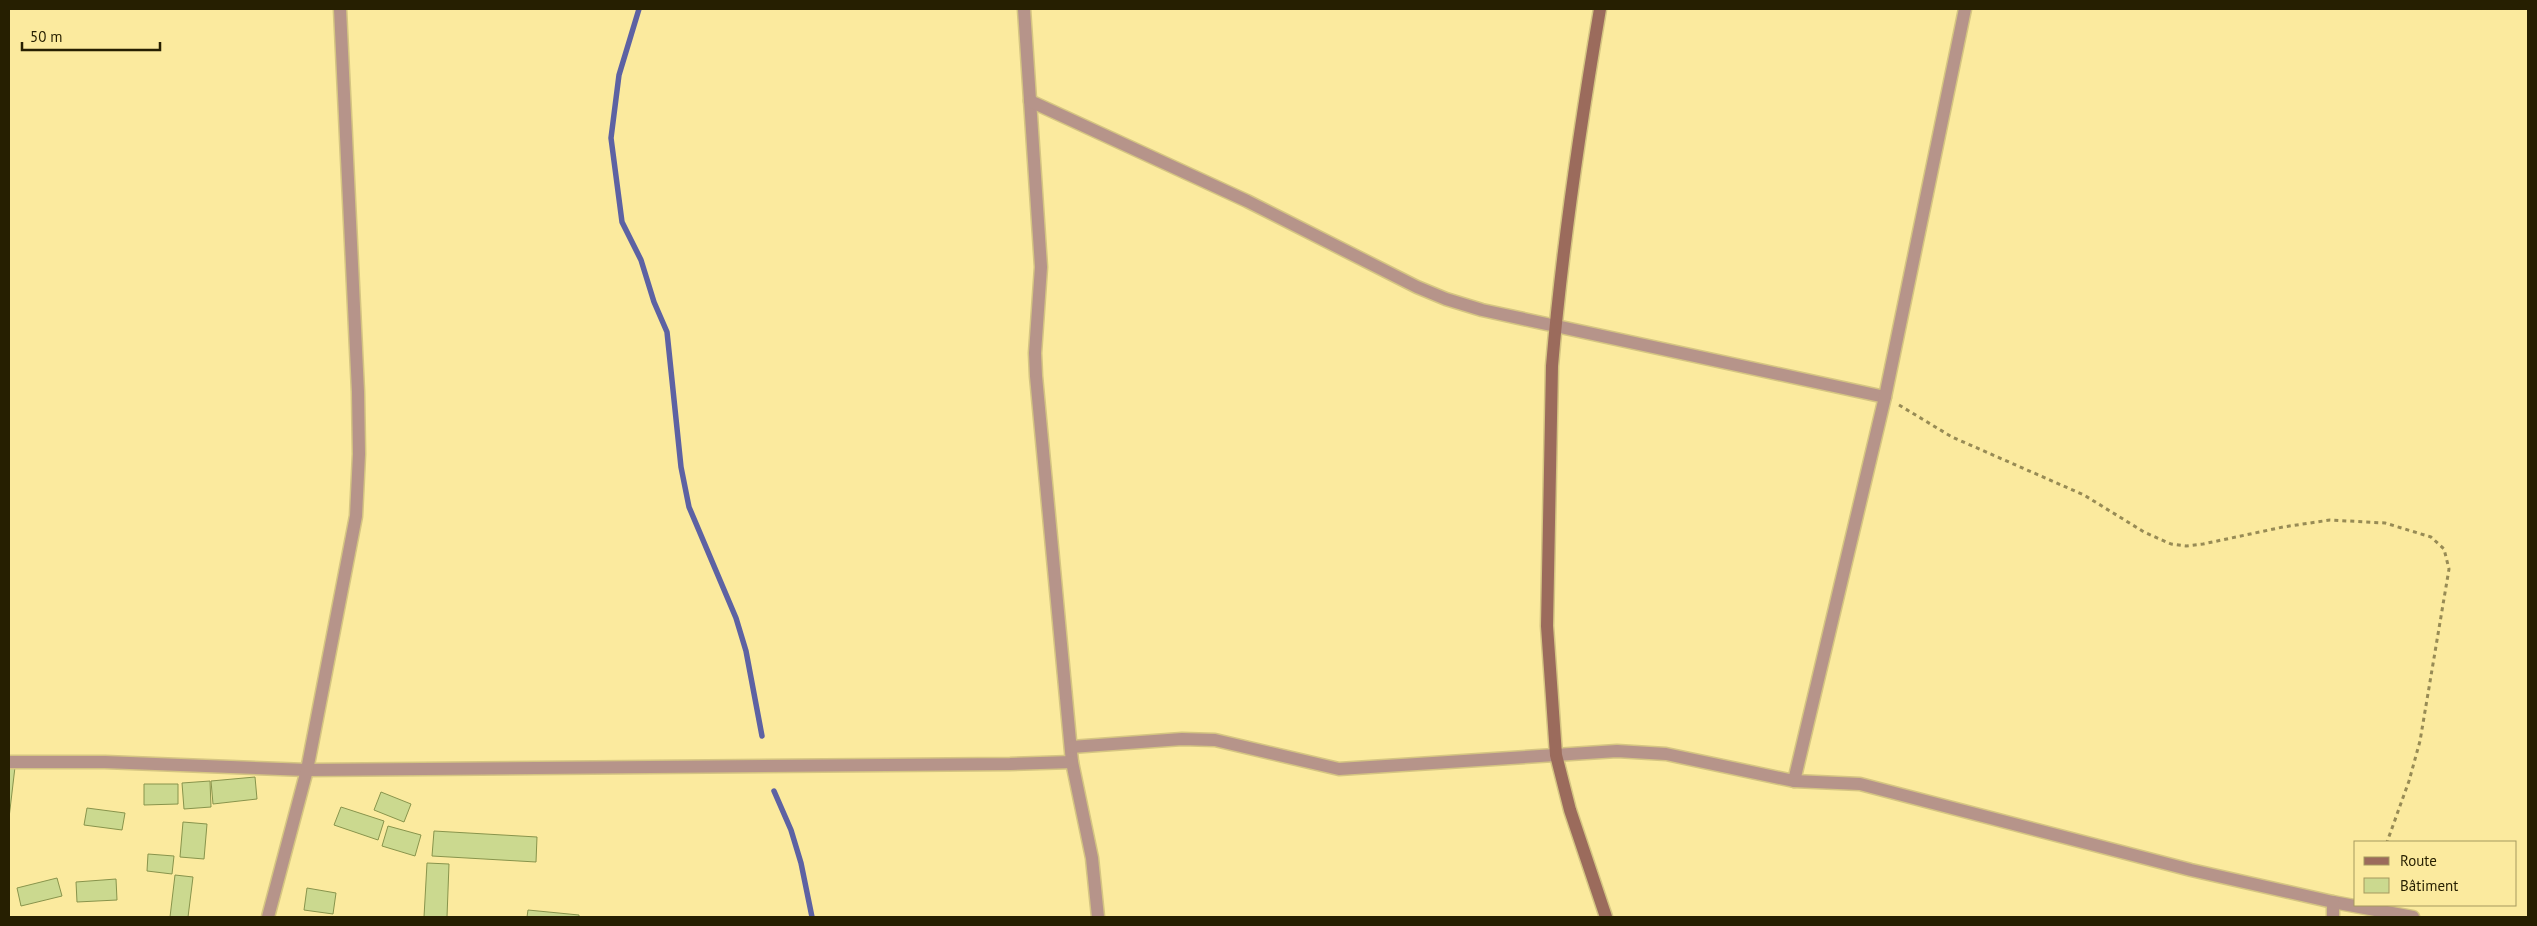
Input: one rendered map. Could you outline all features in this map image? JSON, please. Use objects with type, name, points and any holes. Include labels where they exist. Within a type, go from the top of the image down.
[{"type":"street","points":[[268,917],[307,770],[356,516],[359,463],[358,392],[340,9]]},
{"type":"street","points":[[1024,9],[1042,267],[1035,353],[1036,376],[1072,762],[1092,858],[1098,917]]},
{"type":"street","points":[[1600,9],[1582,115],[1555,325],[1552,366],[1547,626],[1556,755],[1570,810],[1606,917]]},
{"type":"street","points":[[1794,781],[1886,397],[1965,9]]},
{"type":"street","points":[[1030,101],[1247,201],[1446,299],[1482,310],[1886,397]]},
{"type":"street","points":[[1071,747],[1182,739],[1215,740],[1339,769],[1617,751],[1666,754],[1794,781],[1860,784],[2191,870],[2354,906]]},
{"type":"street","points":[[9,762],[105,762],[307,770],[1072,762]]},
{"type":"street","points":[[2333,902],[2333,917]]},
{"type":"street","points":[[2354,906],[2413,917]]},
{"type":"path","points":[[1886,397],[1952,437],[2084,495],[2144,532],[2171,544],[2186,546],[2202,544],[2283,527],[2330,520],[2385,523],[2431,537],[2444,549],[2449,569],[2420,741],[2409,781],[2387,841]]},
{"type":"building","points":[[9,766],[15,767],[9,818]]},
{"type":"building","points":[[255,777],[257,799],[213,804],[211,781]]},
{"type":"building","points":[[210,781],[211,807],[184,809],[182,783]]},
{"type":"building","points":[[144,784],[178,784],[178,804],[144,805]]},
{"type":"building","points":[[381,792],[411,804],[404,822],[374,810]]},
{"type":"building","points":[[341,807],[384,821],[378,840],[334,825]]},
{"type":"building","points":[[87,808],[125,813],[122,830],[84,825]]},
{"type":"building","points":[[183,822],[207,824],[204,859],[180,857]]},
{"type":"building","points":[[388,826],[421,835],[415,856],[382,846]]},
{"type":"building","points":[[434,831],[537,837],[536,862],[432,856]]},
{"type":"building","points":[[148,854],[174,856],[172,874],[147,871]]},
{"type":"building","points":[[427,863],[449,864],[447,917],[424,917]]},
{"type":"building","points":[[175,875],[193,877],[188,917],[170,917]]},
{"type":"building","points":[[57,878],[62,896],[21,906],[17,888]]},
{"type":"building","points":[[116,879],[117,900],[77,902],[76,882]]},
{"type":"building","points":[[307,888],[336,893],[333,914],[304,910]]},
{"type":"building","points":[[528,910],[579,915],[579,917],[527,917]]},
{"type":"waterway","points":[[639,9],[619,75],[611,138],[622,222],[641,260],[654,302],[667,332],[681,467],[689,507],[736,618],[746,651],[762,736]]},
{"type":"waterway","points":[[774,791],[791,830],[801,863],[812,917]]}]
